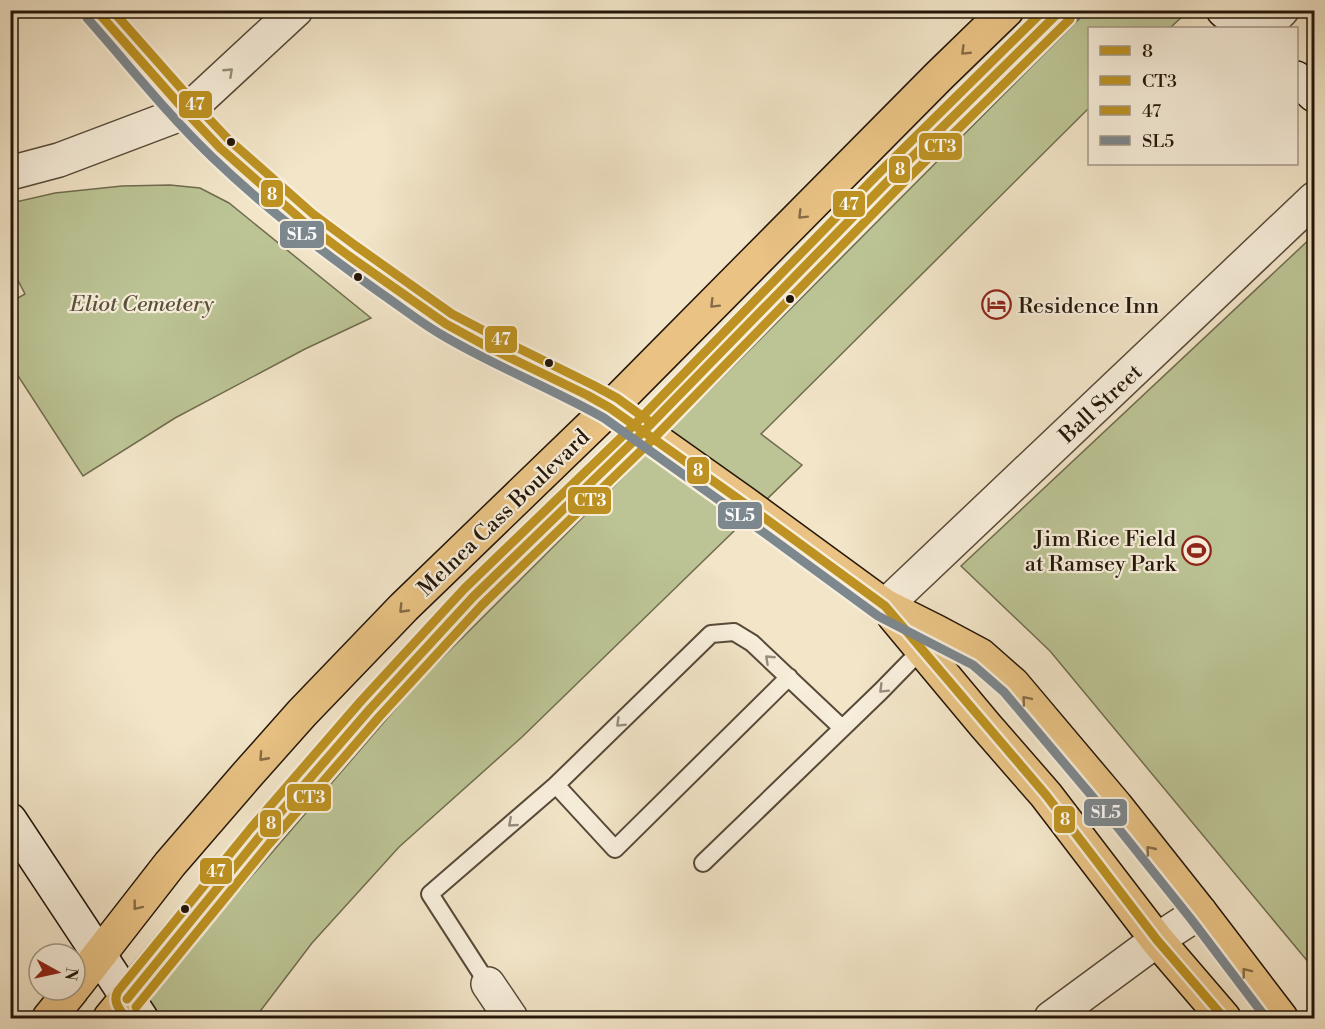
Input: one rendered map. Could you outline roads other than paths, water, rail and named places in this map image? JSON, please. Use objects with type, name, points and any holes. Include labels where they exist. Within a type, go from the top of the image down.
[{"type":"main road","points":[[96,10],[220,148],[305,223],[446,324],[610,408],[753,509],[930,641],[985,725],[1046,795],[1157,940],[1224,1018]]},
{"type":"main road","name":"Melnea Cass Boulevard","points":[[87,971],[170,864],[302,713],[411,600],[610,408],[1007,10]]},
{"type":"main road","name":"Melnea Cass Boulevard","points":[[126,1012],[260,836],[473,597],[643,432],[869,201],[1062,10]]},
{"type":"main road","points":[[930,641],[980,655],[1013,684],[1116,806],[1281,1018]]},
{"type":"main road","points":[[49,1018],[62,1002]]},
{"type":"street","points":[[10,173],[59,160],[186,112],[296,10]]},
{"type":"street","points":[[1223,10],[1242,27]]},
{"type":"street","points":[[1265,27],[1282,10]]},
{"type":"street","points":[[1298,80],[1314,95]]},
{"type":"street","name":"Ball Street","points":[[885,606],[1314,199]]},
{"type":"street","points":[[10,820],[99,956],[126,1012]]},
{"type":"street","points":[[1051,1018],[1157,940],[1200,912]]},
{"type":"street","points":[[488,984],[511,1018]]},
{"type":"lane","points":[[844,173],[869,201]]},
{"type":"lane","points":[[488,984],[430,894],[556,785],[711,633],[734,632],[752,643],[842,728]]},
{"type":"lane","points":[[703,863],[930,641]]},
{"type":"lane","points":[[556,785],[615,849],[789,677]]},
{"type":"place","name":"Residence Inn","points":[[997,305]]},
{"type":"place","name":"Jim Rice Field at Ramsey Park","points":[[1197,551]]},
{"type":"park label","name":"Eliot Cemetery","points":[[142,303]]}]
